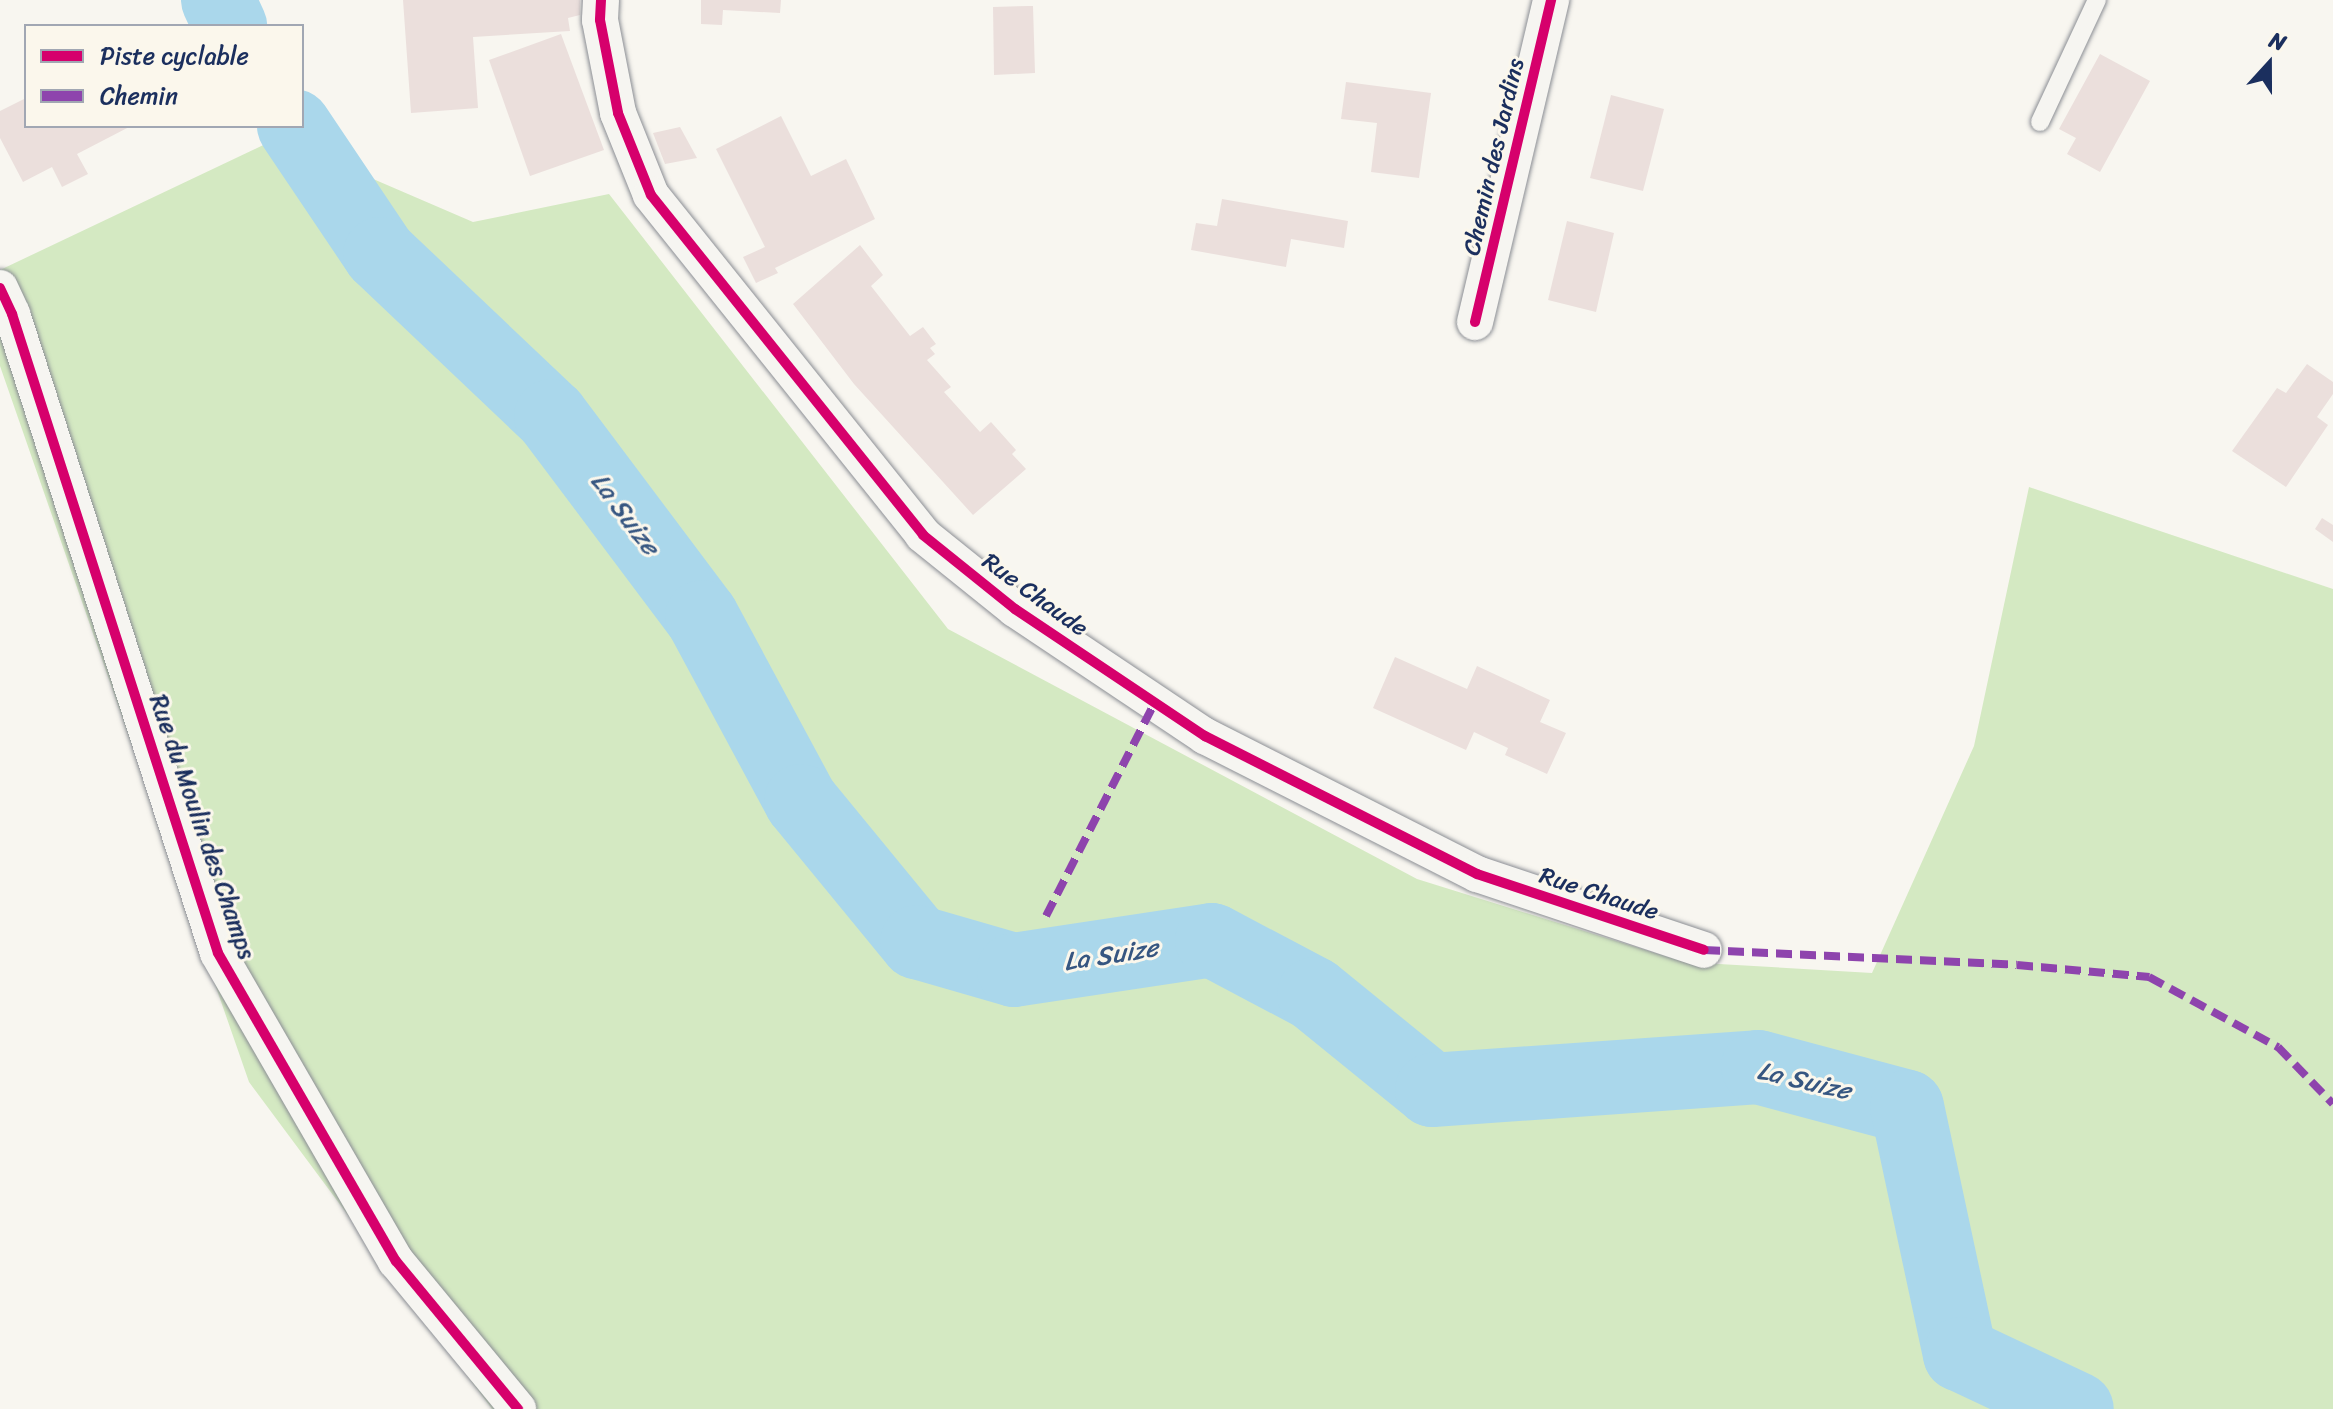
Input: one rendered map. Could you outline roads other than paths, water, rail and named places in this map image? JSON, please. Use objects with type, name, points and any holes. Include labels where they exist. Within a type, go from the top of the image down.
[{"type":"street","name":"Rue Chaude","points":[[601,0],[600,20],[618,113],[651,195],[923,535],[1015,609],[1205,736],[1477,874],[1704,950]]},
{"type":"street","name":"Chemin des Jardins","points":[[1475,322],[1551,0]]},
{"type":"street","name":"Rue du Moulin des Champs","points":[[0,288],[17,328],[218,953],[396,1261],[518,1409]]},
{"type":"lane","points":[[2040,122],[2097,0]]},
{"type":"waterway","name":"La Suize","points":[[218,0],[229,24]]},
{"type":"waterway","name":"La Suize","points":[[295,128],[380,254],[551,416],[702,617],[801,801],[917,942],[1014,970],[1212,940],[1314,994],[1432,1090],[1758,1067],[1907,1107],[1960,1354],[2077,1409]]}]
